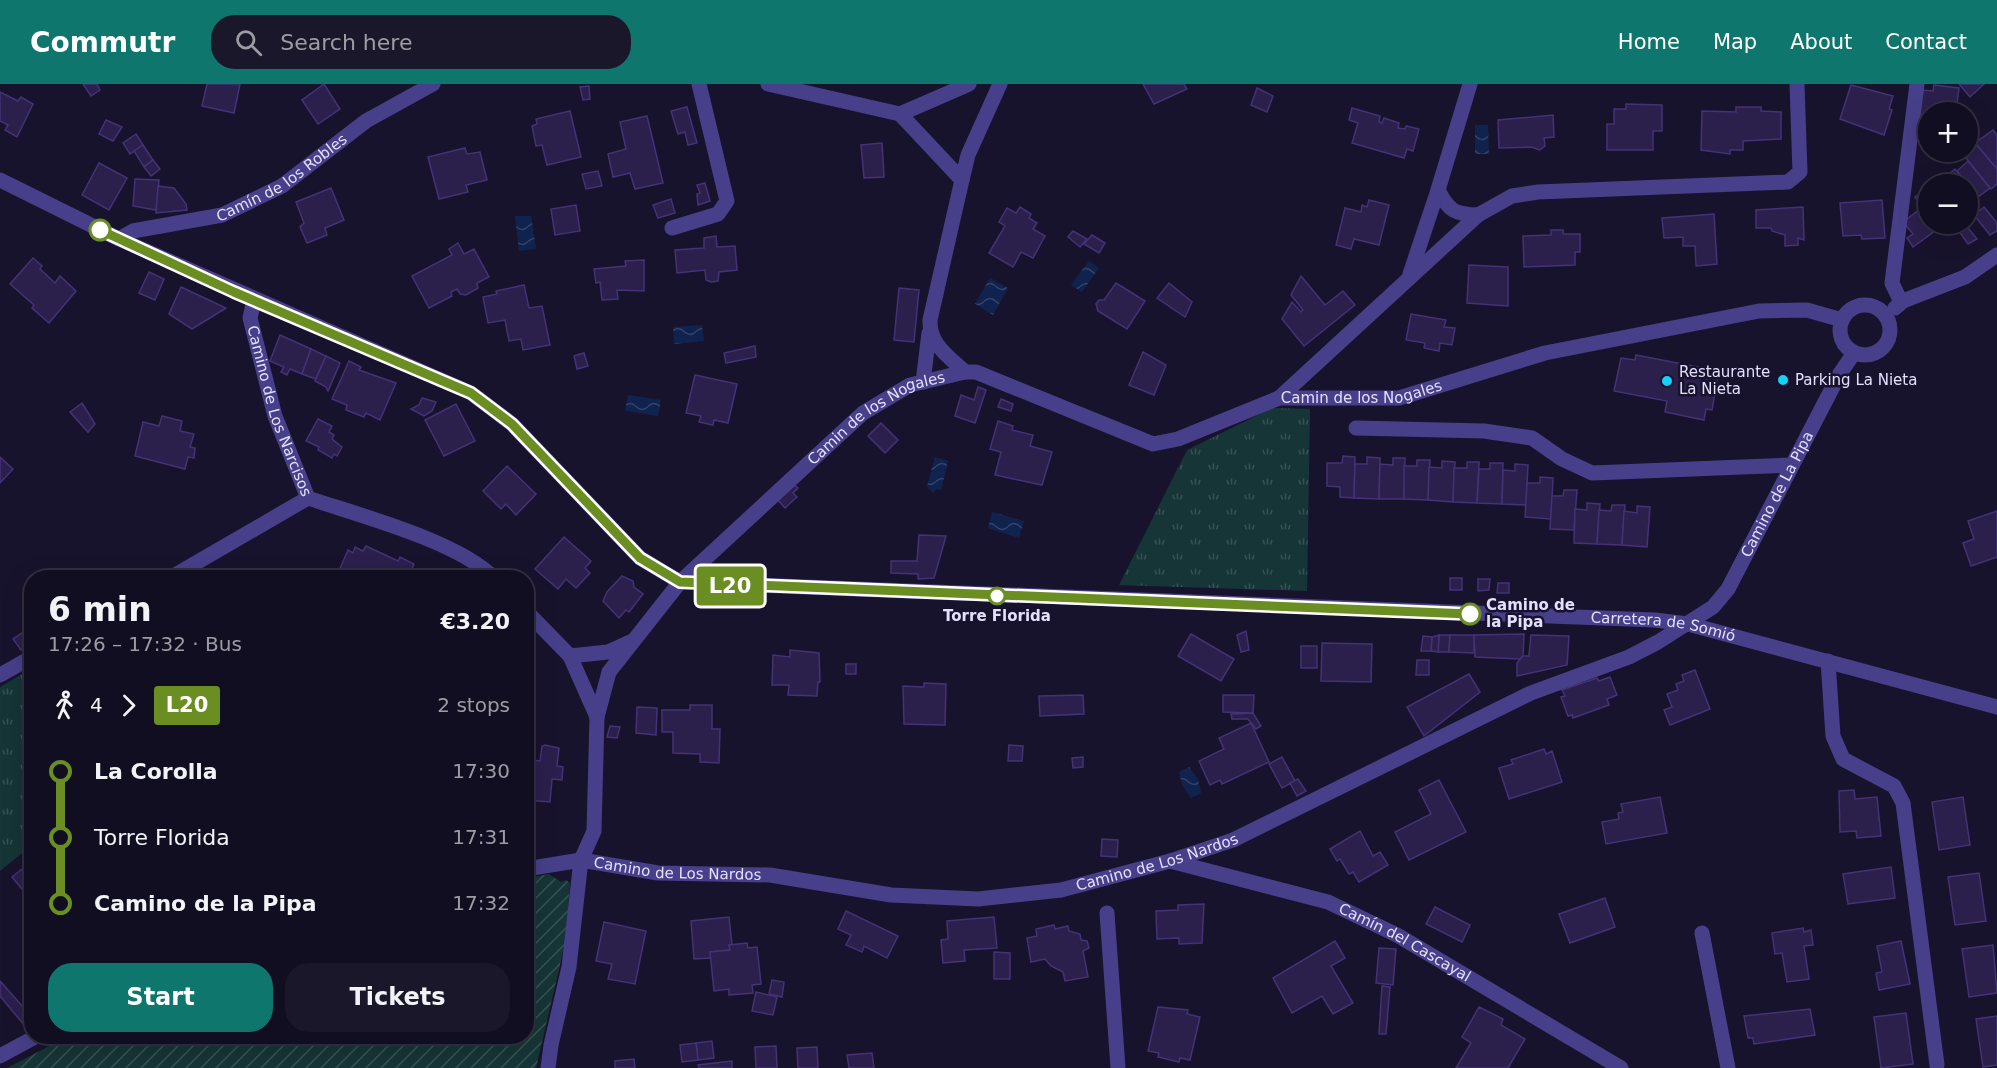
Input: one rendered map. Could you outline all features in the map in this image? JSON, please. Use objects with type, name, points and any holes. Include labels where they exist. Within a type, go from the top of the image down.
[{"type":"street","name":"Camín de los Robles","points":[[119,239],[132,231],[222,216],[282,186],[366,121],[433,84]]},
{"type":"street","points":[[672,228],[718,214],[727,201],[699,84]]},
{"type":"street","points":[[768,84],[900,114],[962,180]]},
{"type":"street","points":[[900,114],[969,84]]},
{"type":"street","points":[[923,382],[930,320],[968,155],[1000,84]]},
{"type":"street","points":[[1409,276],[1470,84]]},
{"type":"street","points":[[1279,398],[1409,276],[1478,215],[1512,196],[1538,192],[1788,182],[1800,172],[1797,84]]},
{"type":"street","points":[[1901,302],[1892,283],[1917,84]]},
{"type":"street","name":"Carretera de Somió","points":[[0,180],[119,239],[471,393],[512,424],[640,558],[680,582],[1655,620],[1688,624],[1997,707]]},
{"type":"street","points":[[1438,190],[1448,208],[1463,215],[1478,215]]},
{"type":"street","points":[[1887,317],[1901,302],[1965,277],[1997,255]]},
{"type":"street","name":"Camino de Los Narcisos","points":[[254,300],[250,318],[275,416],[308,498],[400,529],[461,554],[483,570]]},
{"type":"street","points":[[1863,305],[1877,308],[1887,317],[1891,333],[1884,347],[1870,355],[1854,353],[1844,345],[1840,333],[1842,321],[1850,310],[1863,305]]},
{"type":"street","name":"Camin de los Nogales","points":[[597,717],[609,672],[680,582],[863,413],[910,385],[965,372],[976,372],[1153,444],[1178,439],[1279,398],[1399,398],[1545,353],[1759,311],[1807,310],[1842,321]]},
{"type":"street","points":[[929,333],[941,350],[965,372]]},
{"type":"street","name":"Camino de La Pipa","points":[[1688,624],[1713,607],[1728,589],[1839,375],[1854,353]]},
{"type":"street","points":[[1356,428],[1484,431],[1533,438],[1562,459],[1592,473],[1792,465]]},
{"type":"street","points":[[184,570],[308,498]]},
{"type":"street","points":[[534,619],[570,656],[597,717],[594,831],[581,860],[569,967],[548,1068]]},
{"type":"street","name":"Camino de Los Nardos","points":[[534,868],[581,860],[658,873],[770,875],[891,894],[978,899],[1061,890],[1170,861],[1233,840],[1531,693],[1629,657],[1688,624]]},
{"type":"street","points":[[570,656],[609,652],[633,640]]},
{"type":"street","points":[[1828,661],[1833,736],[1843,759],[1893,786],[1903,803],[1937,1065]]},
{"type":"street","points":[[0,675],[24,662]]},
{"type":"street","name":"Camín del Cascayal","points":[[1170,861],[1328,902],[1397,935],[1621,1068]]},
{"type":"street","points":[[1107,913],[1118,1068]]},
{"type":"street","points":[[1702,933],[1728,1068]]},
{"type":"street","points":[[0,1056],[24,1043]]},
{"type":"green space","points":[[1272,408],[1310,409],[1307,591],[1119,585],[1187,450]]},
{"type":"green space","points":[[24,673],[24,852],[0,871],[0,687]]},
{"type":"green space","points":[[549,874],[561,882],[566,880],[570,883],[566,939],[536,1068],[7,1068],[53,1044],[534,1044],[534,877]]},
{"type":"water","points":[[1475,125],[1488,125],[1489,154],[1475,154]]},
{"type":"water","points":[[515,216],[531,216],[536,249],[519,251]]},
{"type":"water","points":[[1089,261],[1099,268],[1082,292],[1071,285]]},
{"type":"water","points":[[990,278],[1008,288],[993,315],[975,304]]},
{"type":"water","points":[[702,325],[704,341],[674,344],[673,327]]},
{"type":"water","points":[[628,395],[661,400],[658,416],[625,411]]},
{"type":"water","points":[[935,457],[948,461],[941,490],[937,489],[933,493],[927,486]]},
{"type":"water","points":[[992,512],[1024,521],[1019,538],[988,528]]},
{"type":"water","points":[[1189,767],[1198,779],[1201,793],[1191,798],[1182,785],[1179,772]]},
{"type":"building","points":[[83,84],[97,84],[100,90],[91,96]]},
{"type":"building","points":[[207,84],[240,84],[234,113],[202,106]]},
{"type":"building","points":[[324,84],[340,109],[318,124],[302,100]]},
{"type":"building","points":[[1143,84],[1184,84],[1187,89],[1154,104]]},
{"type":"building","points":[[1959,84],[1984,84],[1970,97]]},
{"type":"building","points":[[1851,85],[1893,96],[1889,109],[1892,110],[1884,135],[1840,119]]},
{"type":"building","points":[[1934,85],[1959,88],[1957,102],[1921,102],[1923,90],[1933,91]]},
{"type":"building","points":[[589,86],[590,99],[583,100],[580,87]]},
{"type":"building","points":[[1257,88],[1273,96],[1267,112],[1251,105]]},
{"type":"building","points":[[0,92],[18,101],[21,97],[33,104],[17,137],[5,130],[8,125],[0,121]]},
{"type":"building","points":[[1626,104],[1662,105],[1662,131],[1653,131],[1653,150],[1607,150],[1607,124],[1614,124],[1614,109],[1626,109]]},
{"type":"building","points":[[687,107],[697,143],[688,145],[685,132],[678,134],[671,111]]},
{"type":"building","points":[[1736,107],[1761,107],[1761,111],[1781,112],[1781,139],[1743,141],[1743,150],[1730,150],[1730,154],[1701,150],[1702,111],[1736,112]]},
{"type":"building","points":[[1352,108],[1380,116],[1379,122],[1382,123],[1384,118],[1399,123],[1398,128],[1405,129],[1406,126],[1419,129],[1413,151],[1407,149],[1404,158],[1352,143],[1358,123],[1349,120]]},
{"type":"building","points":[[570,111],[581,157],[547,165],[542,145],[536,146],[532,126],[537,124],[536,119]]},
{"type":"building","points":[[1553,115],[1554,137],[1544,138],[1545,146],[1540,150],[1531,147],[1499,148],[1498,120]]},
{"type":"building","points":[[647,116],[663,183],[635,189],[630,173],[613,177],[608,154],[626,149],[620,122]]},
{"type":"building","points":[[106,120],[122,127],[113,141],[99,134]]},
{"type":"building","points":[[1993,130],[1997,135],[1997,169],[1978,147],[1978,141]]},
{"type":"building","points":[[136,134],[143,145],[130,154],[123,143]]},
{"type":"building","points":[[882,143],[884,177],[864,178],[861,145]]},
{"type":"building","points":[[143,145],[153,160],[144,167],[134,151]]},
{"type":"building","points":[[1978,147],[1997,169],[1997,184],[1991,189],[1969,162],[1978,162]]},
{"type":"building","points":[[465,148],[467,154],[480,152],[487,180],[466,185],[468,192],[439,199],[428,157]]},
{"type":"building","points":[[153,160],[160,169],[151,176],[144,167]]},
{"type":"building","points":[[1969,162],[1990,188],[1978,197],[1978,174],[1959,174],[1957,171]]},
{"type":"building","points":[[99,163],[127,178],[109,210],[82,195]]},
{"type":"building","points":[[1955,169],[1959,174],[1949,174]]},
{"type":"building","points":[[598,171],[602,186],[586,189],[582,174]]},
{"type":"building","points":[[135,179],[159,180],[156,210],[133,206]]},
{"type":"building","points":[[705,183],[710,201],[698,205],[697,194],[700,193],[697,185]]},
{"type":"building","points":[[158,186],[174,188],[186,204],[187,210],[156,213]]},
{"type":"building","points":[[331,188],[344,220],[325,228],[327,235],[307,243],[300,227],[304,223],[296,202]]},
{"type":"building","points":[[671,199],[675,213],[658,218],[653,205]]},
{"type":"building","points":[[1369,200],[1389,205],[1379,245],[1354,239],[1351,249],[1336,245],[1345,208],[1361,212],[1362,205],[1367,207]]},
{"type":"building","points":[[1882,200],[1885,238],[1862,239],[1861,235],[1843,236],[1840,203]]},
{"type":"building","points":[[576,205],[580,231],[555,235],[551,209]]},
{"type":"building","points":[[1020,207],[1031,214],[1029,218],[1037,223],[1033,229],[1045,236],[1033,258],[1021,252],[1013,267],[989,253],[1005,226],[999,222],[1007,208],[1016,213]]},
{"type":"building","points":[[1803,207],[1804,240],[1798,238],[1798,245],[1785,246],[1785,235],[1772,231],[1771,228],[1756,228],[1756,210]]},
{"type":"building","points":[[1984,207],[1997,223],[1997,231],[1990,235],[1978,220],[1978,212]]},
{"type":"building","points":[[1918,211],[1918,234],[1931,234],[1913,247],[1907,238],[1913,234],[1903,222]]},
{"type":"building","points":[[1714,214],[1717,264],[1696,266],[1695,246],[1683,246],[1683,237],[1664,238],[1662,218]]},
{"type":"building","points":[[1551,230],[1563,230],[1563,234],[1580,234],[1580,252],[1575,252],[1575,265],[1524,267],[1523,236],[1551,235]]},
{"type":"building","points":[[1073,231],[1087,239],[1080,247],[1068,237]]},
{"type":"building","points":[[1961,234],[1973,234],[1977,239],[1968,244]]},
{"type":"building","points":[[1092,235],[1105,243],[1099,253],[1084,244]]},
{"type":"building","points":[[716,236],[717,247],[735,246],[737,270],[719,272],[718,281],[711,282],[706,280],[705,270],[677,273],[675,250],[704,248],[704,238]]},
{"type":"building","points":[[458,243],[464,254],[474,249],[489,277],[477,283],[478,288],[466,295],[460,294],[457,289],[451,292],[452,296],[429,308],[412,276],[452,255],[449,249]]},
{"type":"building","points":[[33,258],[42,266],[40,269],[55,283],[60,276],[76,291],[49,323],[32,308],[34,305],[10,284]]},
{"type":"building","points":[[644,260],[644,291],[617,290],[618,299],[602,300],[600,282],[596,283],[594,269],[626,266],[625,261]]},
{"type":"building","points":[[1469,265],[1508,267],[1508,306],[1467,303]]},
{"type":"building","points":[[149,272],[164,279],[155,300],[139,293]]},
{"type":"building","points":[[1301,276],[1325,305],[1343,291],[1355,305],[1304,346],[1282,319],[1292,302],[1301,312],[1303,310],[1291,295]]},
{"type":"building","points":[[1116,283],[1145,301],[1127,329],[1098,311],[1096,304],[1099,300],[1104,300]]},
{"type":"building","points":[[1169,283],[1192,302],[1185,317],[1157,298]]},
{"type":"building","points":[[524,285],[529,308],[542,306],[550,345],[523,350],[521,339],[509,341],[505,320],[488,323],[483,297],[497,294],[496,291]]},
{"type":"building","points":[[181,287],[226,308],[192,329],[169,314]]},
{"type":"building","points":[[899,288],[919,290],[914,342],[894,340]]},
{"type":"building","points":[[1411,314],[1446,320],[1444,327],[1455,328],[1452,345],[1440,343],[1439,351],[1424,348],[1425,343],[1406,340]]},
{"type":"building","points":[[280,335],[311,349],[302,374],[290,369],[287,375],[281,372],[284,367],[270,361]]},
{"type":"building","points":[[755,346],[756,357],[726,363],[724,353]]},
{"type":"building","points":[[311,349],[326,356],[316,379],[302,374]]},
{"type":"building","points":[[1143,352],[1166,365],[1154,395],[1129,385]]},
{"type":"building","points":[[584,353],[588,366],[577,369],[574,356]]},
{"type":"building","name":"Restaurante La Nieta","points":[[1636,355],[1719,371],[1712,410],[1706,409],[1704,420],[1665,412],[1667,401],[1614,391],[1621,358],[1635,360]]},
{"type":"building","points":[[326,356],[340,363],[328,391],[326,387],[315,381]]},
{"type":"building","points":[[349,361],[361,367],[359,370],[396,383],[380,420],[366,413],[364,417],[346,410],[347,405],[332,399]]},
{"type":"building","points":[[695,375],[737,384],[728,423],[714,420],[713,425],[699,422],[701,416],[686,413]]},
{"type":"building","points":[[978,387],[986,390],[975,423],[955,416],[961,395],[974,400]]},
{"type":"building","points":[[422,398],[436,402],[432,411],[424,416],[411,409],[419,405]]},
{"type":"building","points":[[1001,399],[1013,404],[1011,411],[998,407]]},
{"type":"building","points":[[82,403],[95,424],[88,432],[70,412]]},
{"type":"building","points":[[456,404],[475,441],[444,456],[425,420]]},
{"type":"building","points":[[162,416],[182,421],[180,431],[194,434],[190,447],[195,448],[194,458],[188,457],[185,469],[135,456],[143,422],[159,426]]},
{"type":"building","points":[[318,419],[332,426],[329,432],[334,435],[332,439],[342,447],[337,456],[334,454],[332,458],[318,450],[319,447],[306,441]]},
{"type":"building","points":[[998,421],[1013,426],[1012,430],[1033,435],[1030,446],[1052,452],[1042,485],[995,475],[1001,452],[990,449]]},
{"type":"building","points":[[881,423],[898,440],[885,453],[868,436]]},
{"type":"building","points":[[1343,456],[1355,457],[1354,498],[1340,497],[1340,487],[1327,486],[1327,463],[1342,463]]},
{"type":"building","points":[[0,457],[13,469],[0,483]]},
{"type":"building","points":[[1367,457],[1380,458],[1379,499],[1354,498],[1355,464],[1367,464]]},
{"type":"building","points":[[1393,458],[1405,458],[1404,499],[1379,499],[1380,464],[1393,465]]},
{"type":"building","points":[[1417,460],[1430,460],[1428,500],[1404,499],[1404,466],[1417,466]]},
{"type":"building","points":[[1442,461],[1455,462],[1453,502],[1428,500],[1429,467],[1442,468]]},
{"type":"building","points":[[1467,462],[1479,462],[1477,503],[1453,502],[1454,468],[1467,468]]},
{"type":"building","points":[[1490,463],[1503,463],[1502,504],[1477,503],[1479,469],[1490,469]]},
{"type":"building","points":[[1515,464],[1528,465],[1526,505],[1502,504],[1503,470],[1515,471]]},
{"type":"building","points":[[507,466],[536,494],[516,515],[506,504],[501,509],[483,491]]},
{"type":"building","points":[[1540,477],[1553,478],[1551,519],[1525,517],[1527,483],[1540,483]]},
{"type":"building","points":[[792,483],[798,488],[793,493],[797,497],[785,508],[776,498]]},
{"type":"building","points":[[1564,490],[1577,490],[1574,530],[1550,529],[1552,496],[1563,496]]},
{"type":"building","points":[[1587,503],[1600,504],[1597,544],[1574,543],[1575,509],[1587,510]]},
{"type":"building","points":[[1612,505],[1625,505],[1622,545],[1597,544],[1599,510],[1611,511]]},
{"type":"building","points":[[1637,506],[1650,507],[1647,547],[1622,545],[1624,511],[1637,513]]},
{"type":"building","points":[[1997,511],[1997,557],[1971,566],[1963,543],[1974,539],[1968,521]]},
{"type":"building","points":[[919,535],[946,536],[934,578],[918,579],[918,574],[891,573],[891,561],[917,561]]},
{"type":"building","points":[[564,537],[591,561],[585,568],[590,573],[576,588],[566,579],[558,589],[535,569]]},
{"type":"building","points":[[366,546],[398,561],[400,557],[414,564],[412,569],[414,570],[339,570],[348,550],[353,553],[355,547],[363,551]]},
{"type":"building","points":[[622,576],[633,581],[634,587],[643,594],[629,612],[626,610],[619,618],[603,601],[607,592]]},
{"type":"building","points":[[1450,578],[1462,578],[1462,590],[1450,590]]},
{"type":"building","points":[[1478,579],[1490,579],[1489,590],[1478,591]]},
{"type":"building","points":[[1498,583],[1509,583],[1509,593],[1497,593]]},
{"type":"building","points":[[1246,631],[1249,650],[1241,652],[1237,635]]},
{"type":"building","points":[[24,632],[24,648],[21,650],[13,639]]},
{"type":"building","points":[[1191,634],[1234,659],[1221,681],[1178,656]]},
{"type":"building","points":[[1524,634],[1523,656],[1520,659],[1475,657],[1474,635]]},
{"type":"building","points":[[1439,635],[1450,635],[1449,652],[1438,652]]},
{"type":"building","points":[[1439,635],[1438,652],[1431,651],[1432,637]]},
{"type":"building","points":[[1450,635],[1474,635],[1474,653],[1449,652]]},
{"type":"building","points":[[1531,635],[1569,636],[1567,665],[1517,676],[1517,663],[1523,656],[1529,656]]},
{"type":"building","points":[[1423,636],[1432,637],[1431,651],[1421,651]]},
{"type":"building","points":[[1322,643],[1372,644],[1371,682],[1321,681]]},
{"type":"building","points":[[1301,646],[1317,646],[1317,668],[1301,668]]},
{"type":"building","points":[[790,650],[819,653],[820,682],[818,682],[817,696],[788,695],[789,685],[772,685],[773,655],[790,657]]},
{"type":"building","points":[[1417,660],[1429,660],[1429,675],[1416,675]]},
{"type":"building","points":[[846,664],[856,664],[856,674],[846,674]]},
{"type":"building","points":[[1695,670],[1710,709],[1670,725],[1664,710],[1672,707],[1667,694],[1678,690],[1676,684],[1684,681],[1682,675]]},
{"type":"building","points":[[1469,674],[1480,692],[1424,736],[1407,707]]},
{"type":"building","points":[[1610,677],[1617,695],[1607,699],[1609,705],[1573,718],[1572,715],[1568,716],[1561,697],[1565,696],[1562,690],[1597,678],[1599,681]]},
{"type":"building","points":[[924,683],[946,684],[945,725],[904,724],[903,686],[924,687]]},
{"type":"building","points":[[1083,695],[1084,714],[1040,716],[1039,696]]},
{"type":"building","points":[[1223,695],[1254,695],[1253,713],[1223,712]]},
{"type":"building","points":[[690,705],[712,705],[712,729],[720,729],[719,763],[700,762],[700,754],[673,753],[673,732],[662,732],[662,710],[690,710]]},
{"type":"building","points":[[637,707],[657,708],[656,735],[636,733]]},
{"type":"building","points":[[1253,713],[1261,726],[1256,729],[1248,719],[1232,719],[1231,714]]},
{"type":"building","points":[[1251,723],[1269,762],[1222,784],[1220,780],[1210,785],[1199,761],[1224,749],[1219,738]]},
{"type":"building","points":[[610,726],[620,727],[617,738],[607,737]]},
{"type":"building","points":[[1009,745],[1023,746],[1022,761],[1008,761]]},
{"type":"building","points":[[542,746],[559,748],[557,766],[563,767],[562,780],[552,779],[550,802],[534,801],[534,760],[540,761]]},
{"type":"building","points":[[1544,749],[1546,754],[1552,751],[1562,782],[1509,799],[1499,768],[1513,764],[1511,760]]},
{"type":"building","points":[[1083,757],[1083,767],[1073,768],[1072,758]]},
{"type":"building","points":[[1282,757],[1295,781],[1282,788],[1269,764]]},
{"type":"building","points":[[1298,779],[1306,791],[1297,796],[1290,783]]},
{"type":"building","points":[[1439,780],[1466,832],[1409,860],[1395,832],[1431,814],[1419,790]]},
{"type":"building","points":[[1854,790],[1855,799],[1877,797],[1881,836],[1857,838],[1856,831],[1840,832],[1839,791]]},
{"type":"building","points":[[1660,797],[1667,833],[1606,844],[1602,822],[1619,819],[1618,813],[1623,812],[1621,804]]},
{"type":"building","points":[[1963,797],[1970,845],[1939,850],[1932,802]]},
{"type":"building","points":[[1360,831],[1373,856],[1380,852],[1388,865],[1359,882],[1353,872],[1349,874],[1340,859],[1337,861],[1330,849]]},
{"type":"building","points":[[1102,839],[1118,840],[1117,857],[1101,856]]},
{"type":"building","points":[[24,867],[24,891],[12,877]]},
{"type":"building","points":[[1891,867],[1895,898],[1848,904],[1843,874]]},
{"type":"building","points":[[1979,873],[1986,921],[1955,925],[1948,877]]},
{"type":"building","points":[[1605,898],[1615,927],[1570,943],[1559,914]]},
{"type":"building","points":[[1204,904],[1202,943],[1179,944],[1179,938],[1157,939],[1156,911],[1178,910],[1178,905]]},
{"type":"building","points":[[1435,907],[1470,925],[1462,942],[1426,924]]},
{"type":"building","points":[[846,911],[898,936],[887,958],[864,946],[862,952],[846,945],[851,935],[838,929]]},
{"type":"building","points":[[729,917],[732,945],[729,945],[730,950],[710,952],[711,958],[694,959],[691,921]]},
{"type":"building","points":[[994,917],[997,948],[964,950],[965,961],[943,963],[941,940],[948,939],[947,921]]},
{"type":"building","points":[[604,922],[646,931],[635,984],[608,979],[612,964],[596,961]]},
{"type":"building","points":[[1054,925],[1055,929],[1068,926],[1069,931],[1080,934],[1081,940],[1087,941],[1089,948],[1083,951],[1088,977],[1065,981],[1063,972],[1051,966],[1045,959],[1031,962],[1027,938],[1037,936],[1036,929]]},
{"type":"building","points":[[1803,928],[1804,932],[1811,930],[1813,945],[1804,946],[1809,979],[1787,982],[1782,953],[1775,954],[1772,933]]},
{"type":"building","points":[[1335,941],[1345,958],[1331,966],[1353,1003],[1333,1014],[1322,996],[1292,1013],[1273,978]]},
{"type":"building","points":[[1901,941],[1910,984],[1879,990],[1876,973],[1882,972],[1877,946]]},
{"type":"building","points":[[747,943],[748,948],[757,947],[761,984],[752,985],[753,993],[729,995],[729,989],[714,991],[710,952],[730,950],[729,945]]},
{"type":"building","points":[[1993,945],[1997,993],[1969,997],[1962,949]]},
{"type":"building","points":[[1379,948],[1396,949],[1393,985],[1376,983]]},
{"type":"building","points":[[994,952],[1010,953],[1010,979],[994,979]]},
{"type":"building","points":[[772,980],[784,982],[782,997],[769,994]]},
{"type":"building","points":[[0,981],[24,1008],[24,1025],[0,996]]},
{"type":"building","points":[[1382,986],[1390,987],[1386,1034],[1379,1034]]},
{"type":"building","points":[[756,992],[777,997],[773,1015],[752,1011]]},
{"type":"building","points":[[1158,1007],[1188,1010],[1187,1014],[1200,1017],[1190,1060],[1180,1058],[1179,1062],[1158,1057],[1159,1053],[1148,1051]]},
{"type":"building","points":[[1479,1007],[1503,1019],[1501,1025],[1525,1039],[1508,1068],[1456,1068],[1471,1043],[1462,1037]]},
{"type":"building","points":[[1810,1009],[1815,1035],[1754,1044],[1753,1038],[1748,1038],[1744,1016]]},
{"type":"building","points":[[1906,1013],[1913,1064],[1881,1068],[1874,1017]]},
{"type":"building","points":[[1997,1016],[1997,1065],[1983,1067],[1976,1019]]},
{"type":"building","points":[[712,1041],[714,1058],[698,1060],[696,1043]]},
{"type":"building","points":[[696,1043],[698,1060],[682,1062],[680,1045]]},
{"type":"building","points":[[776,1046],[777,1068],[756,1068],[755,1047]]},
{"type":"building","points":[[817,1047],[818,1068],[798,1068],[797,1048]]},
{"type":"building","points":[[872,1053],[874,1068],[849,1068],[847,1055]]},
{"type":"building","points":[[634,1059],[635,1068],[615,1068],[615,1061]]},
{"type":"building","points":[[732,1061],[732,1068],[699,1068],[698,1065]]},
{"type":"bus line","name":"L20","points":[[100,230],[234,292],[471,393],[512,424],[640,558],[680,582],[736,587],[1470,614]]},
{"type":"place","name":"Parking La Nieta","points":[[1783,380]]},
{"type":"place","name":"Restaurante La Nieta","points":[[1667,381]]},
{"type":"place","name":"Torre Florida","points":[[997,596]]},
{"type":"place","name":"Camino de la Pipa","points":[[1470,614]]}]
